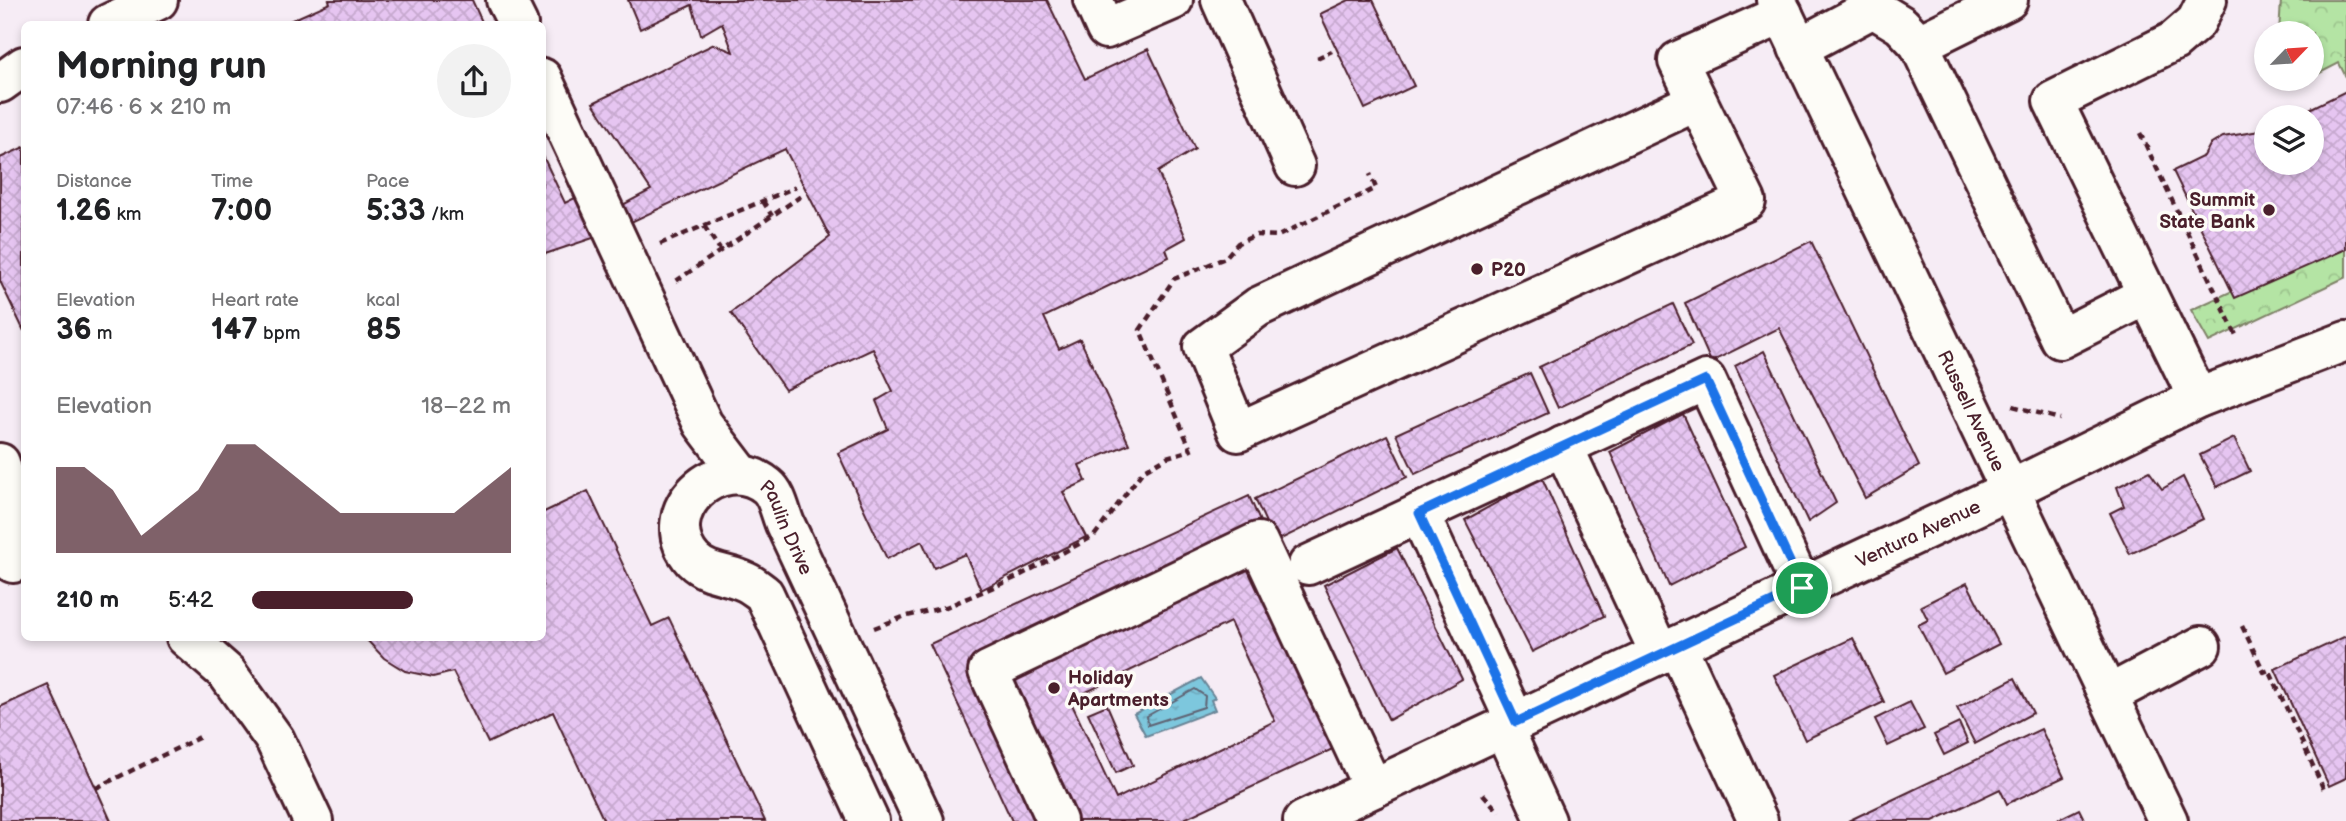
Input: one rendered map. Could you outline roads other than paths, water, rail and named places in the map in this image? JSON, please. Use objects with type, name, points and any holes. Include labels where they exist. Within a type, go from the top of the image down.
[{"type":"street","points":[[114,21],[158,0]]},
{"type":"street","points":[[506,0],[516,21]]},
{"type":"street","points":[[1093,0],[1106,29],[1173,0]]},
{"type":"street","points":[[1221,0],[1295,166]]},
{"type":"street","points":[[1919,44],[2008,0]]},
{"type":"street","points":[[2199,398],[2053,101],[2174,41],[2196,22],[2207,0]]},
{"type":"street","points":[[1697,101],[1258,307],[1203,347],[1238,432],[1746,201],[1678,61],[1786,21],[1875,4],[1919,44],[2060,339],[2147,295]]},
{"type":"street","name":"Russell Avenue","points":[[1786,21],[2008,491],[2110,694],[2168,821]]},
{"type":"street","points":[[0,83],[21,68]]},
{"type":"street","points":[[546,87],[704,424],[741,474]]},
{"type":"street","name":"Ventura Avenue","points":[[1303,821],[2008,491],[2199,398],[2346,341]]},
{"type":"street","points":[[1308,565],[1706,380],[1802,588]]},
{"type":"street","points":[[1563,446],[1758,821]]},
{"type":"street","points":[[0,463],[11,502],[12,564]]},
{"type":"street","name":"Paulin Drive","points":[[869,821],[764,594],[746,582],[711,572],[695,562],[684,548],[680,528],[684,505],[693,492],[706,481],[741,474],[768,486],[774,495],[785,524],[924,821]]},
{"type":"street","points":[[1419,513],[1509,724],[1546,821]]},
{"type":"street","points":[[1057,821],[988,671],[1258,542],[1373,788]]},
{"type":"street","points":[[191,641],[227,673],[275,740],[313,821]]},
{"type":"street","points":[[2110,694],[2201,646]]},
{"type":"water","points":[[1201,678],[1215,698],[1211,700],[1215,710],[1146,736],[1134,714]]},
{"type":"place","name":"Summit State Bank","points":[[2269,210]]},
{"type":"place","name":"P20","points":[[1477,269]]},
{"type":"place","name":"Holiday Apartments","points":[[1054,688]]}]
